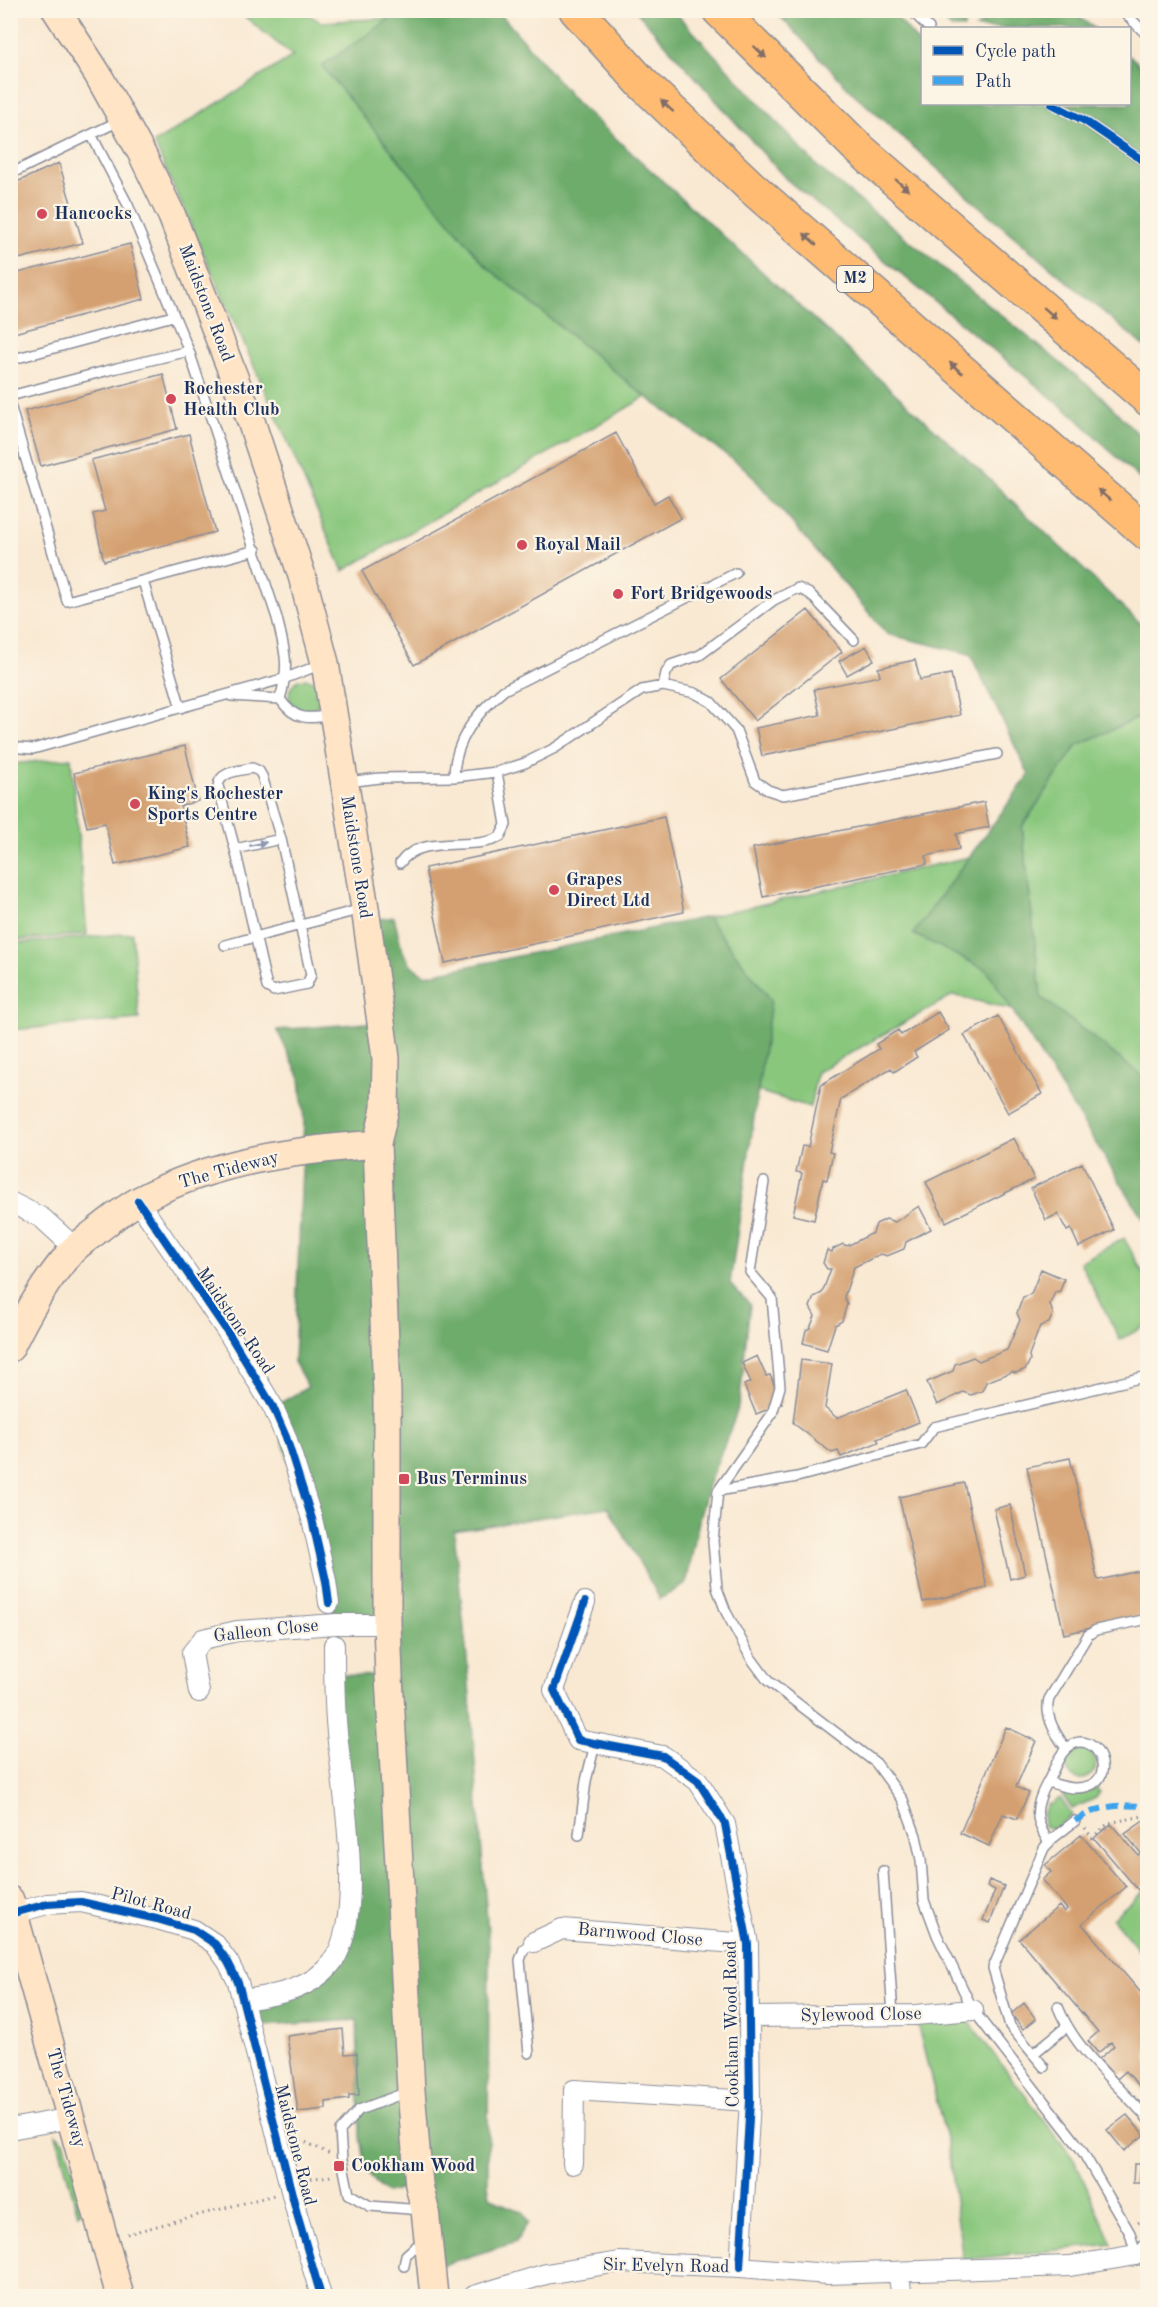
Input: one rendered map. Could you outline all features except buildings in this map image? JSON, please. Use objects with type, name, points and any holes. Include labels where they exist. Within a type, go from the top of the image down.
[{"type":"highway","name":"M2","points":[[576,10],[642,83],[750,186],[1148,534]]},
{"type":"highway","points":[[719,10],[856,146],[1148,399]]},
{"type":"main road","name":"Maidstone Road","points":[[56,10],[87,56],[123,119],[172,216],[218,330],[272,481],[302,576],[325,663],[365,908],[386,1058],[385,1108],[377,1144],[387,1393],[387,1624],[411,2091],[419,2185],[425,2210],[434,2296]]},
{"type":"main road","name":"The Tideway","points":[[10,1348],[46,1284],[75,1248],[138,1201],[187,1178],[244,1163],[313,1149],[377,1144]]},
{"type":"main road","name":"The Tideway","points":[[12,1906],[120,2296]]},
{"type":"street","name":"Maidstone Road","points":[[138,1201],[231,1337],[273,1407],[286,1437],[312,1519],[329,1603]]},
{"type":"street","points":[[10,1202],[42,1218],[75,1248]]},
{"type":"street","name":"Cookham Wood Road","points":[[585,1602],[554,1690],[578,1740],[663,1756],[698,1780],[724,1824],[748,1944],[750,2101],[740,2267]]},
{"type":"street","name":"Galleon Close","points":[[199,1692],[192,1653],[203,1639],[248,1630],[336,1624],[387,1624]]},
{"type":"street","points":[[244,2000],[295,1990],[315,1978],[333,1961],[345,1936],[350,1912],[348,1845],[337,1730],[334,1645]]},
{"type":"street","name":"Pilot Road","points":[[12,1906],[81,1902],[194,1930],[215,1944],[228,1962],[244,2000]]},
{"type":"street","name":"Barnwood Close","points":[[534,1942],[562,1929],[748,1944]]},
{"type":"street","name":"Maidstone Road","points":[[244,2000],[275,2129],[321,2296]]},
{"type":"street","name":"Sylewood Close","points":[[750,2017],[893,2016],[973,2010]]},
{"type":"street","points":[[573,2164],[574,2090],[750,2101]]},
{"type":"street","points":[[10,2129],[71,2118]]},
{"type":"street","name":"Sir Evelyn Road","points":[[474,2296],[546,2274],[619,2262],[740,2267],[828,2274],[1070,2266],[1144,2250]]},
{"type":"street","points":[[898,2272],[902,2296]]},
{"type":"lane","points":[[910,10],[928,27]]},
{"type":"lane","points":[[1122,10],[1148,36]]},
{"type":"lane","points":[[1054,105],[1085,121],[1148,164]]},
{"type":"lane","points":[[10,174],[123,119]]},
{"type":"lane","points":[[92,136],[128,205],[189,351],[256,550],[287,659],[286,678],[280,699]]},
{"type":"lane","points":[[10,360],[173,316]]},
{"type":"lane","points":[[10,396],[189,351]]},
{"type":"lane","points":[[10,405],[67,601],[256,550]]},
{"type":"lane","points":[[454,777],[457,752],[465,734],[489,703],[504,690],[736,573]]},
{"type":"lane","points":[[143,580],[181,708]]},
{"type":"lane","points":[[663,686],[666,673],[671,665],[700,655],[774,600],[795,589],[804,589],[810,594],[855,640]]},
{"type":"lane","points":[[10,747],[33,750],[286,678],[325,663]]},
{"type":"lane","points":[[344,782],[380,778],[454,777],[496,772],[525,763],[555,748],[642,690],[663,686],[695,693],[714,705],[738,734],[753,778],[758,784],[779,794],[787,795],[820,789],[997,754]]},
{"type":"lane","points":[[223,695],[280,699]]},
{"type":"lane","points":[[280,699],[287,709],[303,717],[333,715]]},
{"type":"lane","points":[[256,768],[262,776],[281,839],[302,924],[311,975],[307,984],[274,991],[267,987],[235,849],[218,786],[219,781],[225,774],[256,768]]},
{"type":"lane","points":[[400,864],[411,854],[431,846],[476,843],[500,837],[506,825],[496,772]]},
{"type":"lane","points":[[235,849],[281,839]]},
{"type":"lane","points":[[225,945],[365,908]]},
{"type":"lane","points":[[764,1182],[750,1272],[772,1298],[780,1387],[772,1414],[718,1491],[713,1541],[717,1588],[726,1612],[751,1658],[768,1681],[876,1763],[903,1800],[916,1836],[921,1860],[924,1900],[937,1935],[973,2010],[1082,2149],[1130,2233],[1144,2250]]},
{"type":"lane","points":[[718,1491],[820,1471],[921,1444],[934,1427],[1148,1376]]},
{"type":"lane","points":[[1066,1748],[1053,1725],[1047,1706],[1088,1635],[1096,1630],[1148,1619]]},
{"type":"lane","points":[[1047,1782],[1073,1788],[1082,1787],[1096,1781],[1101,1774],[1103,1760],[1096,1749],[1082,1743],[1066,1748],[1047,1782],[1038,1803],[1037,1815],[1040,1828],[1049,1843]]},
{"type":"lane","points":[[579,1835],[585,1781],[595,1744]]},
{"type":"lane","points":[[1044,2067],[1010,2026],[993,1968],[1044,1848],[1075,1821]]},
{"type":"lane","points":[[883,1871],[893,2016]]},
{"type":"lane","points":[[528,2053],[520,1959],[524,1949],[534,1942]]},
{"type":"lane","points":[[1058,2007],[1066,2027],[1108,2079],[1124,2092],[1148,2119]]},
{"type":"lane","points":[[1033,2054],[1066,2027]]},
{"type":"lane","points":[[411,2091],[358,2110],[340,2131],[342,2160],[350,2194],[370,2206],[425,2210]]},
{"type":"lane","points":[[404,2266],[406,2255],[414,2247],[429,2249]]},
{"type":"path","points":[[1085,1828],[1092,1838],[1109,1823],[1148,1815]]},
{"type":"path","points":[[275,2129],[308,2142],[342,2160]]},
{"type":"path","points":[[105,2240],[290,2186],[344,2174]]},
{"type":"green space","points":[[238,11],[302,11],[321,22],[392,18],[322,66],[486,266],[646,397],[343,571],[154,143],[293,56]]},
{"type":"green space","points":[[397,11],[498,11],[577,103],[987,477],[1147,630],[1147,714],[1077,745],[1022,827],[1041,997],[1147,1080],[1147,1225],[987,970],[913,934],[1029,775],[970,654],[887,634],[747,470],[646,397],[486,266],[322,66],[391,18]]},
{"type":"green space","points":[[636,11],[674,11],[818,167],[1100,395],[1147,443],[1147,486],[1076,418],[786,179]]},
{"type":"green space","points":[[775,11],[892,11],[921,46],[921,105],[1131,105],[1131,57],[1136,61],[1148,79],[1147,349],[998,223],[854,94]]},
{"type":"green space","points":[[934,11],[966,11],[964,27],[950,27]]},
{"type":"green space","points":[[995,11],[1071,11],[1093,27],[977,27]]},
{"type":"green space","points":[[305,679],[316,684],[321,695],[316,706],[305,711],[294,706],[289,695],[294,684]]},
{"type":"green space","points":[[1147,714],[1147,1080],[1041,997],[1022,826],[1077,745]]},
{"type":"green space","points":[[71,758],[87,934],[11,941],[11,764]]},
{"type":"green space","points":[[969,857],[914,934],[987,970],[1014,1010],[953,995],[817,1072],[810,1107],[757,1091],[771,1000],[707,917]]},
{"type":"green space","points":[[394,917],[406,958],[417,970],[426,975],[707,917],[771,1000],[730,1284],[750,1304],[740,1399],[709,1483],[686,1584],[660,1599],[608,1507],[454,1531],[467,1658],[489,1946],[488,2185],[490,2196],[498,2202],[523,2212],[528,2222],[516,2242],[442,2265],[420,2185],[387,2193],[367,2172],[360,2137],[357,2020],[249,2027],[244,2000],[295,1990],[345,1937],[334,1675],[388,1676],[387,1624],[336,1624],[273,1407],[308,1387],[294,1362],[304,1120],[300,1078],[277,1030],[381,1022],[367,921]]},
{"type":"green space","points":[[132,933],[139,1019],[11,1030],[11,944]]},
{"type":"green space","points":[[1124,1238],[1147,1280],[1148,1324],[1120,1340],[1080,1262]]},
{"type":"green space","points":[[1081,1749],[1092,1753],[1096,1764],[1092,1775],[1081,1779],[1070,1775],[1066,1764],[1070,1753]]},
{"type":"green space","points":[[1096,1788],[1100,1792],[1096,1798],[1072,1809],[1062,1794]]},
{"type":"green space","points":[[1060,1798],[1072,1815],[1054,1830],[1044,1826],[1043,1814],[1048,1804]]},
{"type":"green space","points":[[1147,1888],[1147,1960],[1112,1918]]},
{"type":"green space","points":[[967,2019],[1075,2161],[1112,2244],[963,2260],[947,2142],[917,2023]]},
{"type":"green space","points":[[56,2134],[64,2141],[85,2208],[78,2214]]},
{"type":"marked path","points":[[1075,1821],[1093,1811],[1110,1807],[1148,1806]]},
{"type":"cycle path","points":[[1054,105],[1085,121],[1148,164]]},
{"type":"cycle path","points":[[138,1201],[231,1337],[273,1407],[286,1437],[312,1519],[329,1603]]},
{"type":"cycle path","points":[[585,1602],[554,1690],[578,1740],[663,1756],[698,1781],[725,1824],[748,1944],[750,2101],[740,2267]]},
{"type":"cycle path","points":[[14,1913],[47,1904],[81,1902],[194,1930],[215,1944],[228,1962],[238,1982],[297,2214],[321,2296]]},
{"type":"place","name":"Hancocks","points":[[42,214]]},
{"type":"place","name":"Rochester Health Club","points":[[171,399]]},
{"type":"place","name":"Royal Mail","points":[[522,545]]},
{"type":"place","name":"Fort Bridgewoods","points":[[618,594]]},
{"type":"place","name":"King's Rochester Sports Centre","points":[[135,804]]},
{"type":"place","name":"Grapes Direct Ltd","points":[[554,890]]},
{"type":"place","name":"Bus Terminus","points":[[404,1479]]},
{"type":"place","name":"Cookham Wood","points":[[339,2166]]}]
